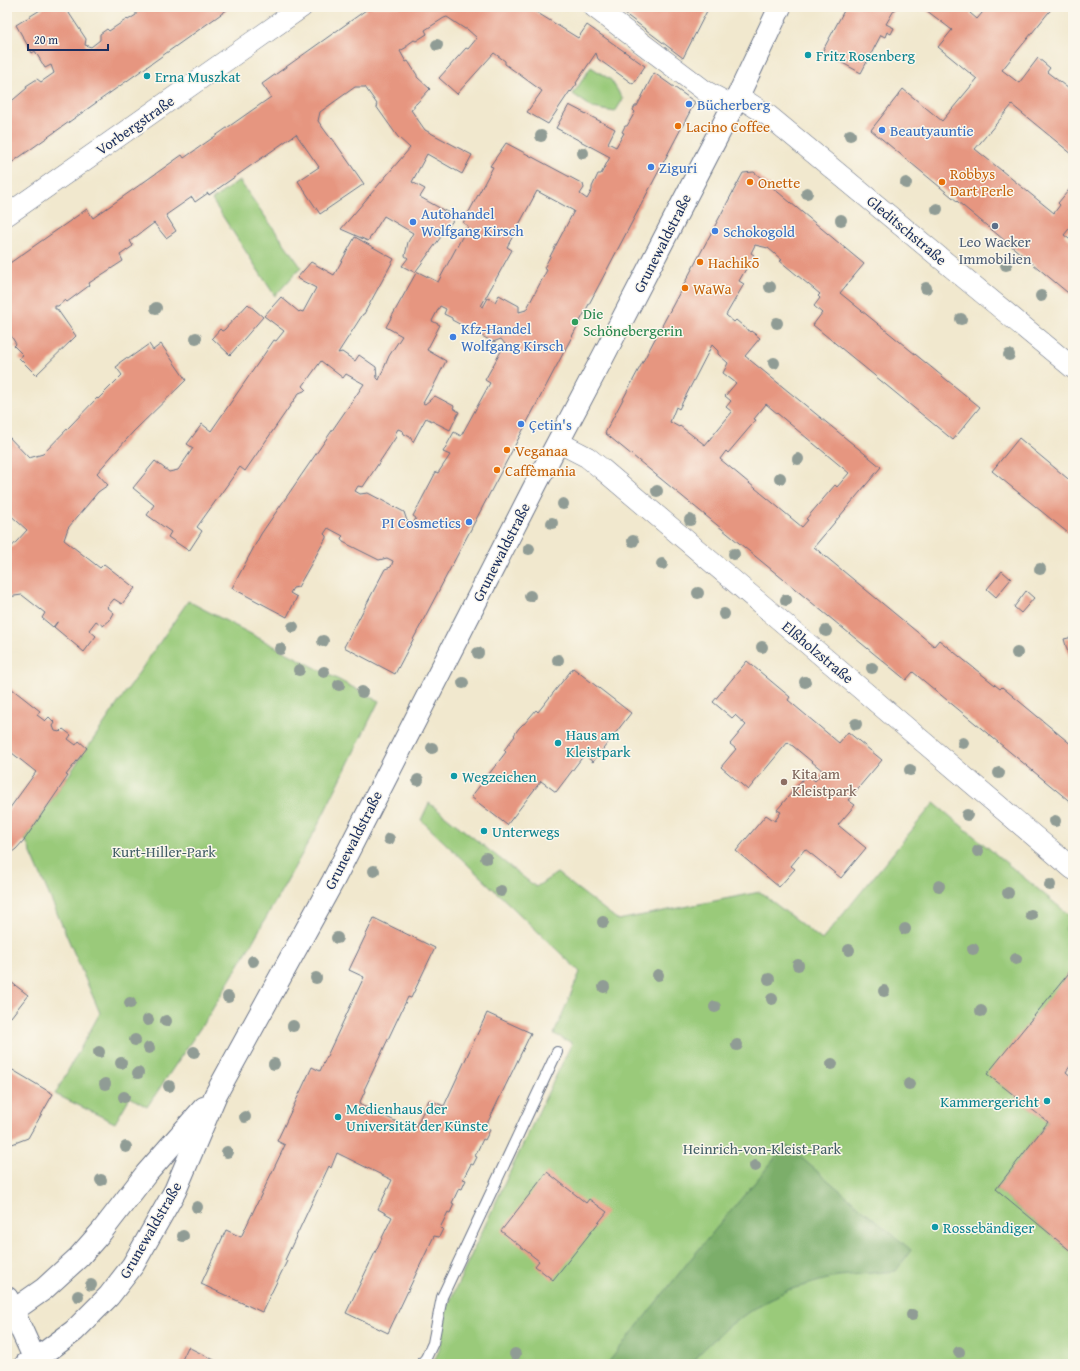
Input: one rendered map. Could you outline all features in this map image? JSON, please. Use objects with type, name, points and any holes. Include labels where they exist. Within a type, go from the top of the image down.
[{"type":"main road","name":"Grunewaldstraße","points":[[33,1363],[70,1334],[109,1296],[133,1265],[175,1191],[216,1094],[333,881],[423,703],[735,101],[780,7]]},
{"type":"main road","name":"Grunewaldstraße","points":[[9,1308],[44,1289],[79,1257],[102,1231],[146,1174],[216,1094]]},
{"type":"main road","points":[[9,1308],[33,1363]]},
{"type":"street","name":"Vorbergstraße","points":[[7,215],[302,7]]},
{"type":"street","name":"Gleditschstraße","points":[[594,7],[705,91],[735,101],[769,116],[1073,368]]},
{"type":"street","name":"Elßholzstraße","points":[[558,442],[587,457],[602,469],[1073,869]]},
{"type":"lane","points":[[421,1364],[426,1358],[433,1343],[442,1297],[557,1052]]},
{"type":"green space","points":[[591,67],[611,80],[623,99],[615,112],[593,108],[573,94]]},
{"type":"green space","points":[[239,180],[301,267],[275,296],[212,200]]},
{"type":"green space","name":"Kurt-Hiller-Park","points":[[188,601],[379,701],[315,831],[209,1015],[147,1107],[130,1097],[115,1123],[55,1094],[100,1013],[25,839]]},
{"type":"green space","name":"Heinrich-von-Kleist-Park","points":[[429,803],[536,887],[557,873],[618,920],[760,892],[822,940],[934,803],[1068,914],[1070,923],[1065,930],[1073,936],[1073,968],[988,1074],[1048,1122],[996,1189],[1073,1253],[1073,1364],[432,1364],[439,1348],[445,1316],[450,1301],[510,1171],[572,1043],[554,1034],[580,972],[421,820]]},
{"type":"green space","points":[[786,1145],[911,1250],[896,1271],[838,1276],[788,1290],[756,1307],[726,1328],[702,1351],[692,1364],[607,1364],[689,1261]]},
{"type":"building","points":[[45,7],[65,7],[86,39],[85,45],[91,47],[100,40],[100,34],[107,29],[109,31],[136,15],[136,7],[231,7],[7,166],[7,105],[27,88],[26,86],[37,79],[41,82],[54,73],[51,65],[45,68],[35,51],[32,53],[16,25]]},
{"type":"building","points":[[364,7],[528,7],[578,38],[587,25],[645,66],[633,84],[598,59],[596,53],[576,83],[577,84],[571,92],[570,91],[548,124],[527,112],[542,91],[505,64],[505,61],[494,53],[457,94],[439,78],[477,38],[467,29],[447,17],[425,30],[427,34],[416,41],[414,40],[400,51],[406,62],[408,61],[417,77],[430,89],[411,110],[425,130],[472,155],[462,174],[427,154],[412,182],[425,189],[420,197],[454,216],[454,219],[416,271],[438,282],[468,226],[463,223],[493,167],[490,166],[506,143],[583,184],[584,188],[580,194],[587,199],[598,174],[601,174],[610,157],[556,128],[569,105],[615,129],[608,143],[616,147],[624,133],[622,132],[625,126],[627,126],[635,112],[633,110],[635,106],[637,106],[654,73],[695,102],[395,674],[344,647],[385,569],[391,567],[393,561],[387,558],[379,560],[343,542],[341,538],[343,536],[328,528],[324,534],[326,538],[298,587],[293,588],[290,593],[297,597],[287,617],[232,588],[261,534],[364,384],[346,374],[343,378],[321,361],[303,386],[306,389],[299,393],[245,471],[240,467],[197,527],[202,531],[189,551],[168,537],[171,532],[147,515],[154,505],[133,488],[155,461],[169,472],[178,470],[193,448],[187,444],[202,424],[211,431],[274,340],[276,341],[284,331],[264,316],[281,297],[299,312],[303,312],[316,288],[297,278],[311,262],[334,275],[355,237],[394,259],[364,314],[338,353],[342,352],[355,361],[359,355],[376,367],[377,378],[379,380],[389,356],[402,336],[386,327],[416,273],[402,266],[408,258],[405,256],[408,242],[413,233],[384,216],[368,241],[341,229],[410,148],[398,137],[376,106],[377,104],[365,87],[355,87],[320,112],[318,121],[331,139],[332,138],[364,184],[320,214],[298,181],[319,167],[296,134],[209,195],[208,193],[195,202],[192,197],[166,215],[176,231],[166,238],[154,223],[130,241],[133,246],[120,255],[123,261],[89,283],[90,285],[67,302],[65,300],[58,306],[55,306],[55,309],[57,309],[76,336],[36,375],[19,358],[23,355],[14,346],[16,344],[8,331],[7,332],[7,265],[87,209],[93,218],[182,155],[184,158],[271,97],[262,84],[366,10]],"holes":[[[537,191],[574,211],[544,268],[547,270],[526,310],[519,312],[519,306],[499,295],[495,302],[488,298],[483,307],[481,306],[512,250],[507,247]],[[440,306],[446,309],[444,314],[452,318],[452,320],[493,342],[501,339],[505,344],[485,380],[490,383],[461,436],[454,432],[443,452],[450,455],[438,473],[436,472],[413,516],[416,518],[413,524],[407,521],[404,512],[368,493],[360,494],[355,491],[358,486],[363,487],[396,437],[395,434],[398,429],[410,437],[413,442],[426,418],[450,430],[459,412],[453,408],[454,406],[435,396],[425,404],[423,403],[431,391],[446,361],[427,350],[440,325],[432,321]]]},
{"type":"building","points":[[616,7],[709,7],[683,58]]},
{"type":"building","points":[[846,7],[896,7],[886,24],[894,28],[891,34],[887,32],[885,37],[881,35],[861,73],[822,52]]},
{"type":"building","points":[[922,7],[966,7],[977,19],[987,7],[1053,7],[1002,70],[1019,83],[1038,58],[1050,68],[1047,72],[1073,92],[1073,155],[1012,105],[975,149],[1054,213],[1060,205],[1058,203],[1073,185],[1073,224],[1064,235],[1073,242],[1073,297],[871,130],[903,89],[942,121],[977,79],[938,47],[952,30]]},
{"type":"building","points":[[754,172],[864,264],[840,293],[980,407],[953,440],[813,325],[822,313],[814,306],[820,298],[818,296],[820,294],[780,261],[782,260],[768,248],[755,245],[751,253],[754,255],[739,281],[744,284],[726,315],[734,322],[736,320],[760,338],[745,356],[881,467],[814,547],[934,646],[939,640],[1000,689],[1002,687],[1073,746],[1073,804],[913,672],[906,680],[605,433],[743,173]],"holes":[[[712,345],[718,351],[718,354],[728,363],[723,373],[736,383],[725,396],[731,401],[726,407],[732,412],[705,445],[680,426],[679,427],[670,422],[676,407],[679,409]],[[766,404],[849,473],[837,487],[835,485],[806,519],[808,520],[802,527],[720,459],[726,451],[728,453],[756,420],[754,419]]]},
{"type":"building","points":[[248,304],[263,317],[230,355],[212,338],[220,329],[222,331],[224,330]]},
{"type":"building","points":[[149,344],[153,350],[161,344],[186,380],[133,432],[97,473],[108,485],[98,492],[68,528],[64,540],[100,568],[104,564],[135,588],[122,604],[114,599],[107,607],[114,613],[110,620],[103,626],[96,621],[89,630],[96,636],[84,652],[54,627],[58,621],[53,627],[42,618],[45,613],[22,595],[7,597],[7,552],[27,530],[7,512],[7,435],[29,458],[43,454],[97,398],[98,399],[122,375],[116,367],[119,363],[126,358],[128,359]]},
{"type":"building","points":[[1019,438],[1073,483],[1073,537],[992,471]]},
{"type":"building","points":[[1002,571],[1011,579],[996,597],[987,589]]},
{"type":"building","points":[[1026,591],[1034,598],[1021,613],[1014,607]]},
{"type":"building","points":[[1073,637],[1073,659],[1070,660],[1064,639]]},
{"type":"building","points":[[747,661],[790,697],[788,700],[839,743],[848,732],[882,760],[848,800],[855,805],[838,825],[866,848],[841,878],[805,849],[791,866],[795,869],[779,887],[736,851],[766,815],[775,821],[781,812],[777,810],[807,774],[815,781],[823,771],[788,742],[748,790],[721,767],[736,749],[730,744],[746,725],[735,715],[732,718],[713,702]]},
{"type":"building","name":"Haus am Kleistpark","points":[[573,668],[631,713],[593,762],[584,755],[556,792],[541,781],[507,825],[471,797],[506,752],[504,750],[515,736],[514,735],[519,728],[536,710],[538,712]]},
{"type":"building","points":[[7,685],[40,711],[37,715],[45,721],[49,717],[55,723],[53,726],[55,731],[60,732],[63,729],[71,735],[68,739],[76,745],[79,741],[87,748],[66,775],[68,776],[25,839],[7,856],[7,812],[36,772],[7,749]]},
{"type":"building","name":"Medienhaus der Universität der Künste","points":[[374,918],[435,948],[411,998],[408,997],[364,1090],[365,1091],[359,1104],[414,1130],[429,1100],[444,1106],[487,1013],[531,1033],[485,1128],[490,1130],[485,1140],[483,1139],[475,1156],[477,1157],[473,1165],[471,1164],[463,1179],[466,1180],[462,1189],[459,1188],[452,1203],[454,1204],[450,1213],[448,1212],[440,1228],[443,1229],[439,1237],[434,1236],[388,1333],[346,1313],[392,1217],[378,1209],[392,1180],[337,1153],[331,1168],[329,1166],[285,1260],[287,1261],[262,1312],[201,1284],[226,1230],[241,1237],[285,1145],[277,1141],[312,1067],[320,1071],[364,977],[349,970]]},
{"type":"building","name":"Kammergericht","points":[[1073,968],[1073,1037],[1069,1043],[1073,1046],[1073,1062],[1066,1072],[1073,1078],[1073,1253],[996,1189],[1048,1122],[987,1074]]},
{"type":"building","points":[[7,979],[28,995],[11,1017],[7,1015]]},
{"type":"building","points":[[7,1059],[11,1069],[53,1094],[28,1138],[7,1146]]},
{"type":"building","points":[[547,1172],[586,1203],[589,1199],[607,1212],[553,1280],[535,1266],[539,1261],[501,1231]]},
{"type":"building","points":[[188,1347],[222,1364],[180,1364]]},
{"type":"place","name":"Fritz Rosenberg","points":[[808,55]]},
{"type":"place","name":"Erna Muszkat","points":[[147,76]]},
{"type":"place","name":"Bücherberg","points":[[689,104]]},
{"type":"place","name":"Lacino Coffee","points":[[678,126]]},
{"type":"place","name":"Beautyauntie","points":[[882,130]]},
{"type":"place","name":"Ziguri","points":[[651,167]]},
{"type":"place","name":"Onette","points":[[750,182]]},
{"type":"place","name":"Robbys Dart Perle","points":[[942,182]]},
{"type":"place","name":"Autohandel Wolfgang Kirsch","points":[[413,222]]},
{"type":"place","name":"Leo Wacker Immobilien","points":[[995,226]]},
{"type":"place","name":"Schokogold","points":[[715,231]]},
{"type":"place","name":"Hachikō","points":[[700,262]]},
{"type":"place","name":"WaWa","points":[[685,288]]},
{"type":"place","name":"Die Schönebergerin","points":[[575,322]]},
{"type":"place","name":"Kfz-Handel Wolfgang Kirsch","points":[[453,337]]},
{"type":"place","name":"Çetin's","points":[[521,424]]},
{"type":"place","name":"Veganaa","points":[[507,450]]},
{"type":"place","name":"Caffèmania","points":[[497,470]]},
{"type":"place","name":"PI Cosmetics","points":[[469,522]]},
{"type":"place","name":"Haus am Kleistpark","points":[[558,743]]},
{"type":"place","name":"Wegzeichen","points":[[454,776]]},
{"type":"place","name":"Kita am Kleistpark","points":[[784,782]]},
{"type":"place","name":"Unterwegs","points":[[484,831]]},
{"type":"place","name":"Kammergericht","points":[[1047,1101]]},
{"type":"place","name":"Medienhaus der Universität der Künste","points":[[338,1117]]},
{"type":"place","name":"Rossebändiger","points":[[935,1227]]}]
